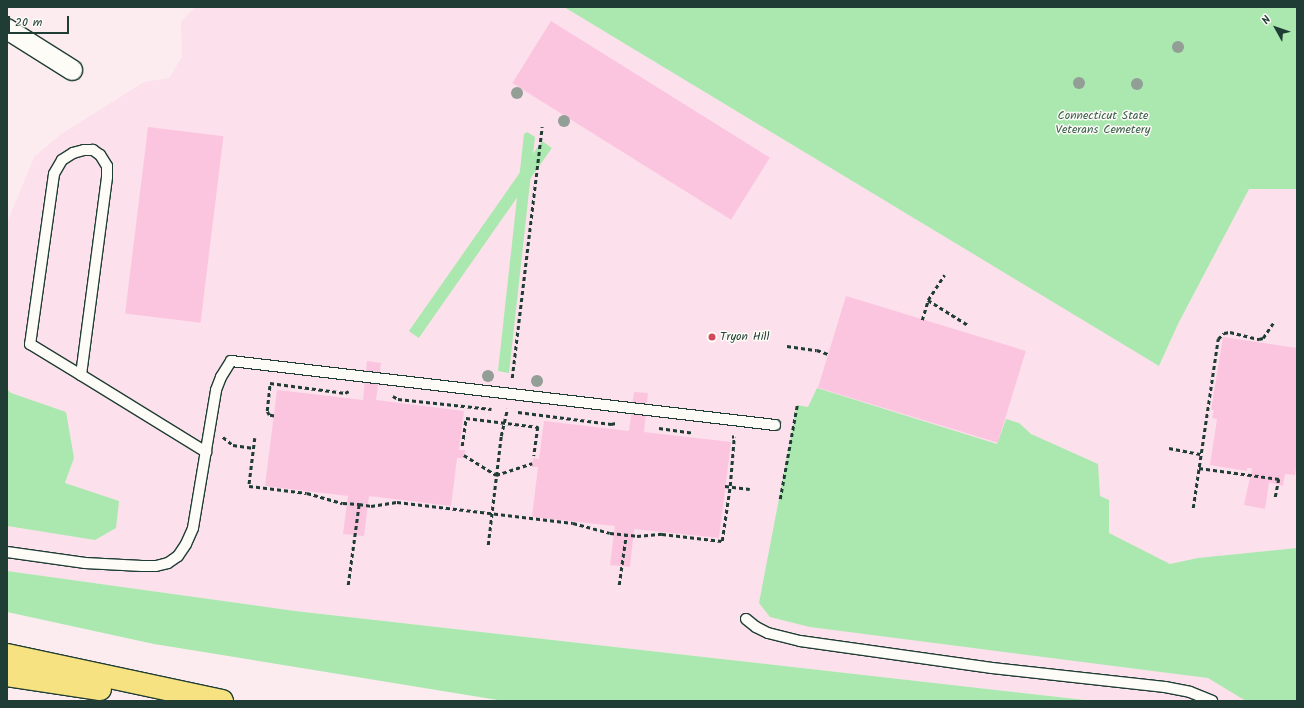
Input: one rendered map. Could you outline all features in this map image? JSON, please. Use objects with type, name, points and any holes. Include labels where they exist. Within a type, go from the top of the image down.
[{"type":"highway","points":[[7,656],[222,701]]},
{"type":"highway","points":[[7,675],[182,701]]},
{"type":"street","points":[[7,29],[72,70]]},
{"type":"lane","points":[[81,375],[108,177],[107,166],[100,155],[93,150],[84,150],[73,153],[62,160],[54,174],[30,344],[206,452]]},
{"type":"lane","points":[[7,552],[85,563],[142,566],[156,566],[168,562],[178,556],[186,544],[193,528],[216,390],[231,361],[775,425]]},
{"type":"lane","points":[[746,619],[756,627],[768,633],[800,641],[992,668],[1165,688],[1190,692],[1212,701]]},
{"type":"path","points":[[488,545],[496,475],[506,410],[510,394],[542,127]]},
{"type":"path","points":[[922,320],[928,300],[944,275]]},
{"type":"path","points":[[928,300],[968,325]]},
{"type":"path","points":[[1193,508],[1218,338],[1224,333],[1230,332],[1259,339],[1263,338],[1273,324]]},
{"type":"path","points":[[788,346],[817,350],[828,354]]},
{"type":"path","points":[[274,416],[269,415],[267,411],[270,383],[345,393],[352,390]]},
{"type":"path","points":[[387,393],[398,399],[506,410],[611,424],[622,420]]},
{"type":"path","points":[[780,499],[797,405]]},
{"type":"path","points":[[462,446],[466,418],[504,423],[538,428],[534,456]]},
{"type":"path","points":[[654,426],[661,429],[698,433]]},
{"type":"path","points":[[209,430],[234,445],[254,448]]},
{"type":"path","points":[[255,438],[249,486],[307,493],[343,503],[371,506],[397,502],[492,515],[572,523],[610,533],[626,535],[637,536],[662,534],[722,541],[730,486],[734,437],[727,436]]},
{"type":"path","points":[[1170,448],[1201,454]]},
{"type":"path","points":[[464,455],[496,475]]},
{"type":"path","points":[[496,475],[532,463]]},
{"type":"path","points":[[1199,468],[1279,479],[1275,499]]},
{"type":"path","points":[[725,486],[750,489]]},
{"type":"path","points":[[348,585],[359,504]]},
{"type":"path","points":[[619,585],[626,535]]},
{"type":"shaded area","points":[[195,7],[564,7],[1159,366],[1178,324],[1249,188],[1297,189],[1297,548],[1218,556],[1297,701],[1094,701],[295,611],[7,571],[7,526],[95,540],[119,501],[65,484],[74,458],[7,389],[7,223],[34,157],[61,134],[144,82],[169,78],[182,57],[181,21]]},
{"type":"green space","name":"Connecticut State Veterans Cemetery","points":[[564,7],[1297,7],[1297,189],[1249,189],[1178,324],[1159,366]]},
{"type":"green space","points":[[527,132],[535,137],[509,373],[498,371],[524,134]]},
{"type":"green space","points":[[542,141],[552,148],[419,338],[409,331]]},
{"type":"green space","points":[[817,388],[997,444],[1006,419],[1019,423],[1031,434],[1098,464],[1100,496],[1109,500],[1109,533],[1170,564],[1198,558],[1297,548],[1297,701],[1246,701],[1208,678],[810,627],[770,617],[759,603],[797,405],[808,407]]},
{"type":"green space","points":[[7,389],[11,393],[66,412],[74,458],[65,483],[119,501],[116,528],[95,540],[7,526]]},
{"type":"green space","points":[[7,571],[295,611],[1094,701],[504,701],[154,644],[7,612]]},
{"type":"building","points":[[551,21],[770,158],[731,220],[512,83]]},
{"type":"building","points":[[148,127],[223,136],[201,323],[125,314]]},
{"type":"building","points":[[846,296],[1026,351],[998,443],[818,388]]},
{"type":"building","points":[[1223,337],[1297,348],[1297,462],[1295,475],[1285,474],[1283,486],[1269,482],[1265,509],[1244,505],[1252,468],[1247,468],[1247,471],[1210,465],[1217,419],[1212,418],[1214,410],[1211,410]]},
{"type":"building","points":[[367,361],[381,363],[376,400],[464,411],[459,450],[465,450],[464,458],[457,458],[451,506],[369,496],[364,536],[343,534],[348,496],[265,486],[277,390],[363,400]]},
{"type":"building","points":[[634,392],[648,393],[644,432],[731,442],[719,538],[634,529],[630,567],[610,565],[615,526],[532,517],[538,467],[532,467],[533,458],[539,459],[544,421],[629,431]]},
{"type":"place","name":"Tryon Hill","points":[[712,337]]}]
